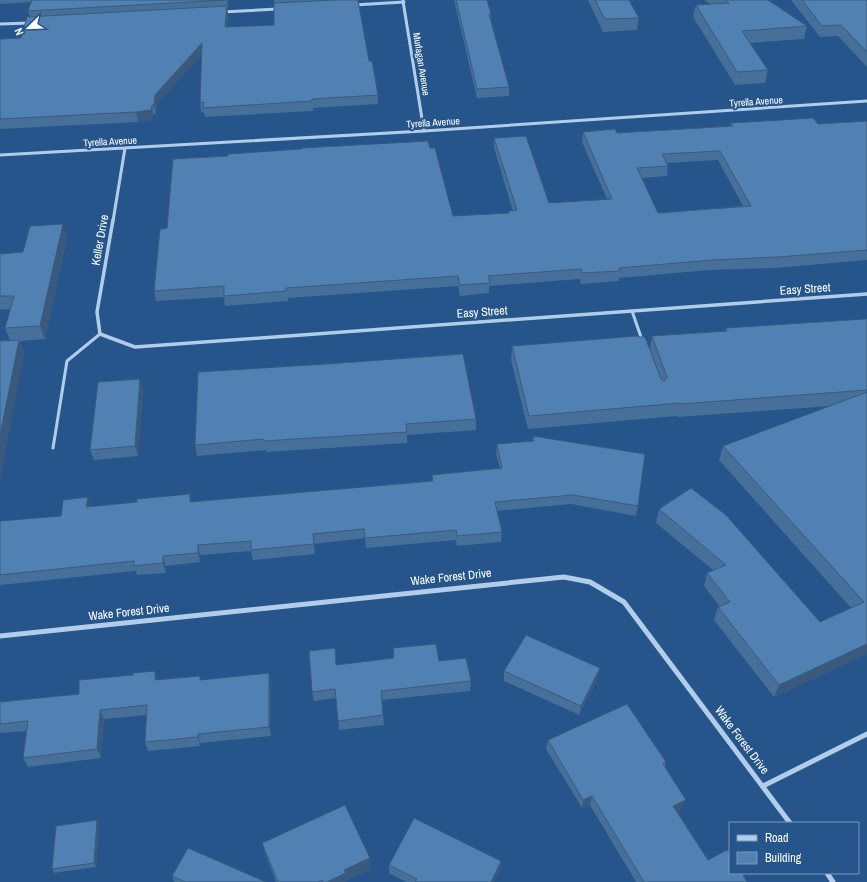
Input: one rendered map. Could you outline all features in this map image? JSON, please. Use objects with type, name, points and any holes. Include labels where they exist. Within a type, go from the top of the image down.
[{"type":"street","points":[[349,6],[403,1]]},
{"type":"street","name":"Murlagan Avenue","points":[[403,1],[424,130]]},
{"type":"street","points":[[214,13],[286,9]]},
{"type":"street","points":[[0,24],[32,22]]},
{"type":"street","name":"Tyrella Avenue","points":[[0,155],[424,130],[867,101]]},
{"type":"street","name":"Keller Drive","points":[[100,334],[97,312],[125,148]]},
{"type":"street","name":"Easy Street","points":[[100,334],[136,347],[867,294]]},
{"type":"street","name":"Wake Forest Drive","points":[[0,636],[564,577],[584,580],[624,602],[789,822]]},
{"type":"street","points":[[763,786],[867,734]]},
{"type":"street","points":[[828,874],[834,882]]},
{"type":"lane","points":[[632,311],[645,347]]},
{"type":"lane","points":[[53,448],[67,361],[100,334]]},
{"type":"building","points":[[32,0],[225,0],[28,11]]},
{"type":"building","points":[[358,0],[369,61],[372,61],[378,95],[203,108],[204,102],[200,103],[202,43],[155,95],[154,105],[152,105],[151,110],[0,119],[0,39],[21,38],[27,17],[227,6],[225,27],[274,25],[274,3]]},
{"type":"building","points":[[456,0],[487,0],[491,14],[489,14],[509,87],[477,89]]},
{"type":"building","points":[[595,0],[629,0],[639,18],[605,19]]},
{"type":"building","points":[[724,0],[768,0],[807,26],[742,31],[768,70],[737,72],[696,5],[729,3]]},
{"type":"building","points":[[802,0],[867,0],[867,52],[841,25],[822,26]]},
{"type":"building","points":[[813,118],[818,124],[867,121],[867,250],[778,257],[712,260],[619,268],[620,271],[582,273],[581,269],[488,276],[490,283],[460,285],[458,276],[286,288],[286,291],[224,296],[224,286],[154,291],[160,229],[167,228],[173,159],[228,156],[228,154],[302,148],[428,141],[430,148],[435,148],[453,216],[509,213],[509,211],[517,210],[494,138],[526,136],[549,203],[612,199],[583,132],[615,129],[617,133],[733,126],[731,123]],"holes":[[[720,151],[751,206],[658,213],[637,168],[668,166],[662,154]]]},
{"type":"building","points":[[63,224],[40,326],[5,328],[14,296],[0,296],[0,254],[23,252],[30,226]]},
{"type":"building","points":[[867,319],[867,390],[680,403],[529,416],[512,346],[637,336],[645,337],[661,379],[664,381],[667,377],[652,336],[727,331],[726,328]]},
{"type":"building","points":[[19,340],[0,436],[0,341]]},
{"type":"building","points":[[463,354],[476,419],[406,424],[407,432],[264,441],[264,439],[195,445],[198,372]]},
{"type":"building","points":[[140,379],[135,446],[90,450],[98,382]]},
{"type":"building","points":[[867,392],[867,644],[779,685],[718,607],[730,602],[707,573],[726,565],[659,509],[691,488],[726,515],[820,622],[864,602],[723,446]]},
{"type":"building","points":[[533,436],[645,454],[638,506],[573,495],[495,502],[502,532],[457,536],[456,530],[365,538],[364,529],[313,534],[314,544],[251,550],[251,541],[198,545],[198,553],[163,556],[163,563],[134,566],[134,561],[0,575],[0,521],[61,516],[63,500],[88,497],[86,507],[137,502],[137,499],[190,494],[190,502],[433,481],[432,475],[502,468],[497,444],[534,441]]},
{"type":"building","points":[[526,635],[600,668],[581,706],[504,671]]},
{"type":"building","points":[[436,644],[439,661],[466,658],[471,681],[381,691],[383,715],[338,721],[335,689],[312,692],[309,651],[335,648],[336,665],[394,658],[393,648]]},
{"type":"building","points":[[155,671],[155,680],[200,676],[200,680],[269,673],[269,727],[198,734],[198,737],[145,742],[147,705],[100,710],[97,749],[23,758],[28,721],[0,724],[0,702],[79,694],[79,680],[133,675],[133,673]]},
{"type":"building","points":[[627,704],[666,762],[663,764],[686,800],[673,806],[708,860],[727,850],[729,853],[729,874],[743,874],[747,882],[644,882],[592,796],[583,800],[548,740]]},
{"type":"building","points":[[345,805],[370,858],[344,870],[346,873],[327,882],[323,882],[322,880],[318,882],[278,882],[262,843]]},
{"type":"building","points":[[414,818],[501,861],[491,882],[415,882],[417,879],[389,865]]},
{"type":"building","points":[[97,820],[94,863],[52,869],[56,826]]},
{"type":"building","points":[[188,848],[266,882],[185,882],[172,876]]}]
